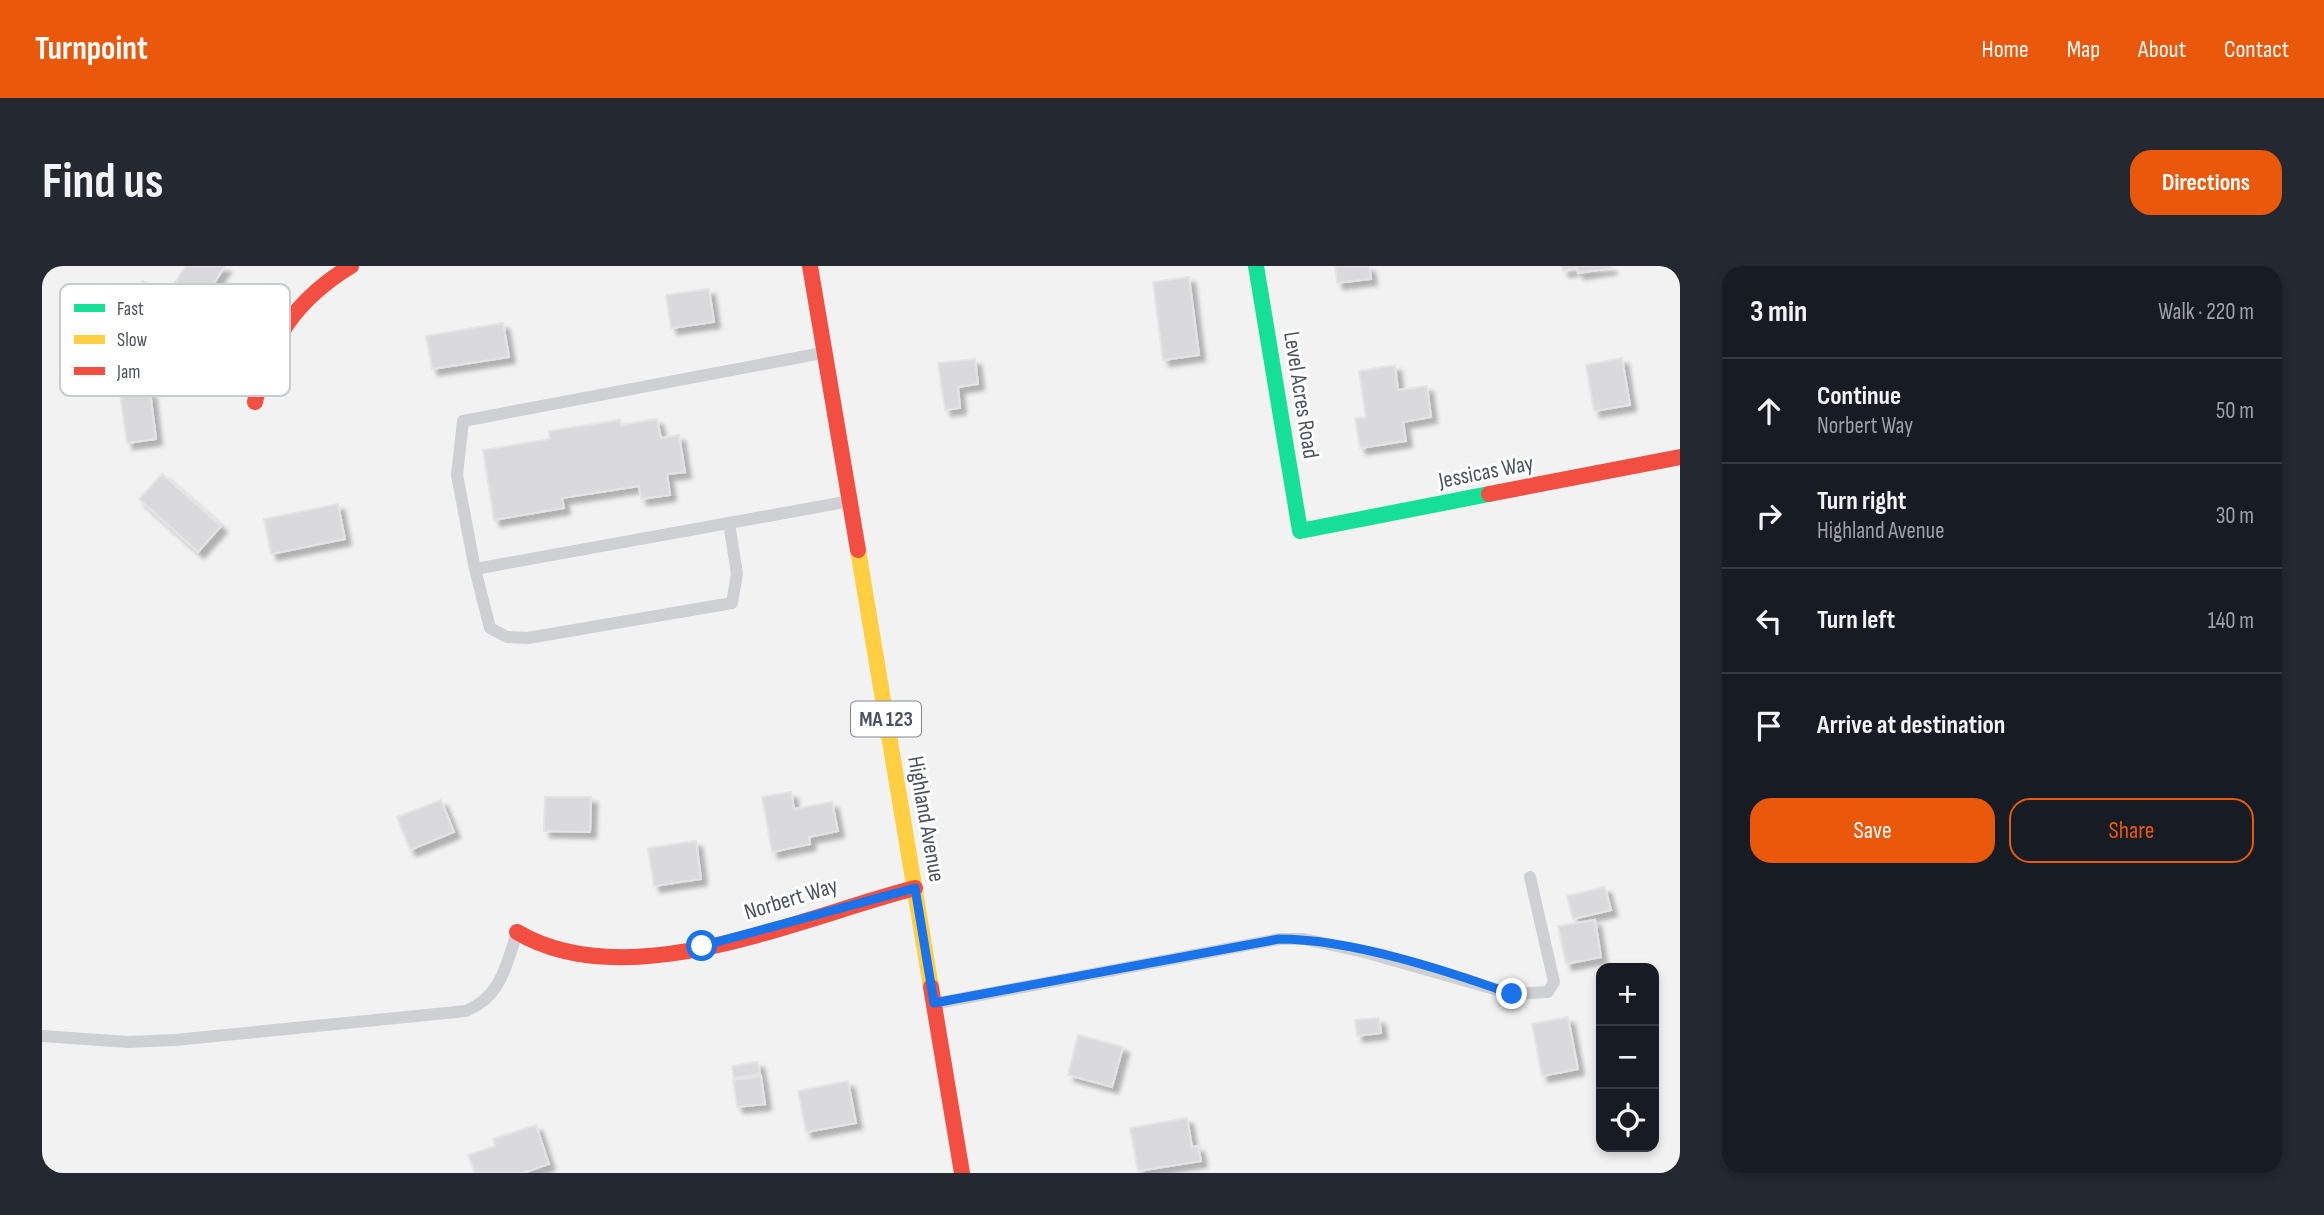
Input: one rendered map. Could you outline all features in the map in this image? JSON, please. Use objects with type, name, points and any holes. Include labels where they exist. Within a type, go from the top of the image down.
[{"type":"street","points":[[290,317],[313,292],[351,266]]},
{"type":"street","name":"Highland Avenue","points":[[810,266],[962,1173]]},
{"type":"street","name":"Level Acres Road","points":[[1256,266],[1300,531]]},
{"type":"street","points":[[255,402],[256,396]]},
{"type":"street","name":"Jessicas Way","points":[[1300,531],[1680,457]]},
{"type":"street","name":"Norbert Way","points":[[517,932],[564,953],[618,956],[662,952],[740,938],[915,888]]},
{"type":"lane","points":[[729,523],[737,574],[732,603],[528,638],[507,637],[490,628],[475,569],[457,475],[463,421],[824,353]]},
{"type":"lane","points":[[475,569],[849,502]]},
{"type":"lane","points":[[934,1003],[1279,939],[1304,939],[1364,951],[1512,994],[1548,992],[1554,982],[1530,877]]},
{"type":"lane","points":[[42,1036],[128,1042],[175,1040],[466,1012],[483,1004],[494,992],[517,932]]},
{"type":"building","points":[[186,266],[225,266],[214,284],[174,284]]},
{"type":"building","points":[[1335,266],[1369,266],[1371,279],[1337,283]]},
{"type":"building","points":[[1562,266],[1611,268],[1578,273],[1577,268],[1563,271]]},
{"type":"building","points":[[1189,277],[1199,355],[1163,360],[1153,282]]},
{"type":"building","points":[[709,289],[714,322],[671,328],[666,295]]},
{"type":"building","points":[[503,323],[509,357],[432,369],[426,336]]},
{"type":"building","points":[[1622,358],[1630,405],[1594,411],[1586,365]]},
{"type":"building","points":[[975,359],[978,384],[958,387],[960,408],[945,410],[938,363]]},
{"type":"building","points":[[1395,365],[1398,390],[1427,386],[1431,417],[1403,422],[1406,441],[1360,448],[1355,418],[1366,417],[1359,371]]},
{"type":"building","points":[[120,396],[151,396],[156,439],[127,443]]},
{"type":"building","points":[[657,419],[661,438],[679,435],[685,472],[667,474],[670,495],[641,499],[639,486],[562,498],[564,508],[494,520],[483,450],[550,439],[549,431],[620,420],[621,425]]},
{"type":"building","points":[[162,474],[221,526],[198,552],[139,499]]},
{"type":"building","points":[[338,504],[345,539],[271,554],[264,519]]},
{"type":"building","points":[[791,792],[794,809],[832,802],[838,831],[809,837],[810,844],[772,852],[762,797]]},
{"type":"building","points":[[545,797],[591,797],[590,832],[544,831]]},
{"type":"building","points":[[441,800],[454,832],[410,850],[397,817]]},
{"type":"building","points":[[696,841],[701,879],[654,886],[648,848]]},
{"type":"building","points":[[1605,887],[1611,910],[1573,919],[1567,896]]},
{"type":"building","points":[[1595,920],[1601,957],[1566,964],[1558,926]]},
{"type":"building","points":[[1568,1017],[1578,1069],[1542,1076],[1532,1024]]},
{"type":"building","points":[[1379,1018],[1381,1033],[1357,1036],[1355,1020]]},
{"type":"building","points":[[1078,1035],[1123,1047],[1112,1087],[1068,1075]]},
{"type":"building","points":[[758,1062],[760,1074],[734,1078],[732,1066]]},
{"type":"building","points":[[761,1076],[765,1104],[737,1107],[733,1080]]},
{"type":"building","points":[[848,1081],[856,1123],[806,1132],[798,1091]]},
{"type":"building","points":[[1187,1118],[1192,1147],[1198,1146],[1201,1161],[1138,1171],[1130,1128]]},
{"type":"building","points":[[536,1125],[549,1164],[523,1173],[475,1173],[468,1155],[495,1146],[493,1139]]},
{"type":"traffic: fast","points":[[1256,266],[1300,531],[1489,494]]},
{"type":"traffic: slow","points":[[858,550],[931,987]]},
{"type":"traffic: jam","points":[[290,320],[315,292],[351,266]]},
{"type":"traffic: jam","points":[[810,266],[858,550]]},
{"type":"traffic: jam","points":[[255,402],[257,396]]},
{"type":"traffic: jam","points":[[1489,494],[1680,457]]},
{"type":"traffic: jam","points":[[517,932],[561,950],[610,957],[662,955],[715,946],[768,932],[915,888]]},
{"type":"traffic: jam","points":[[931,987],[962,1173]]},
{"type":"route","points":[[702,946],[740,938],[915,888],[934,1003],[1279,939],[1304,939],[1364,951],[1512,994]]}]
